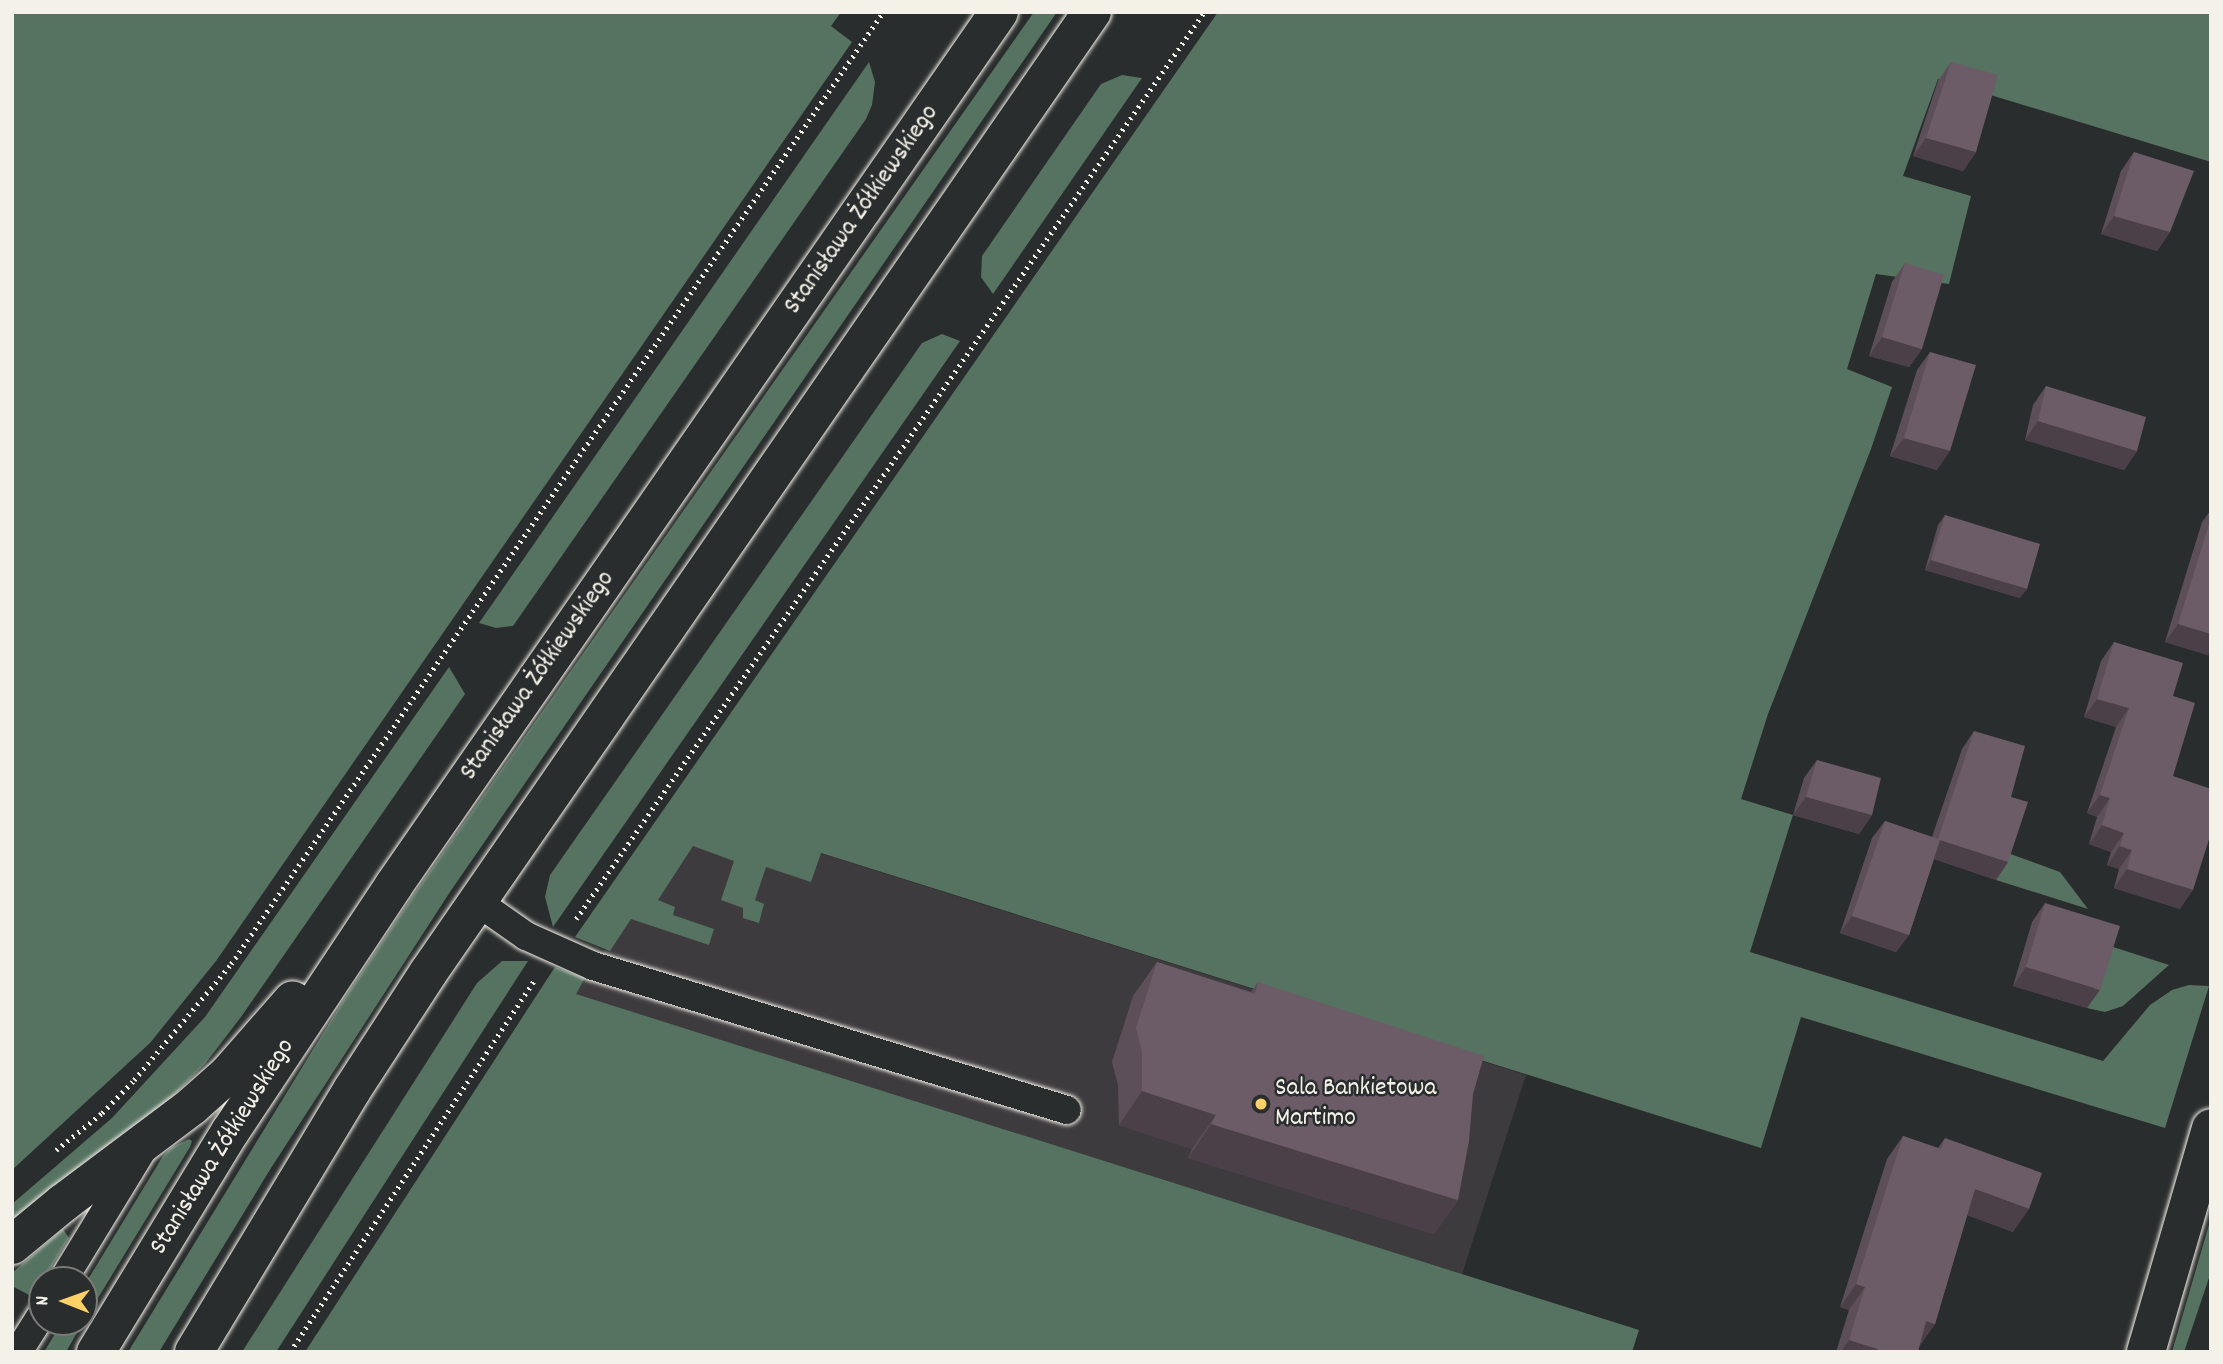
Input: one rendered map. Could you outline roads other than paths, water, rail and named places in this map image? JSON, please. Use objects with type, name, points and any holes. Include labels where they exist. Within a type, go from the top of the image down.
[{"type":"main road","name":"Stanisława Żółkiewskiego","points":[[96,1352],[230,1132],[394,886],[999,12]]},
{"type":"main road","points":[[194,1352],[352,1090],[476,901],[1092,12]]},
{"type":"main road","points":[[12,1245],[228,1074],[394,886]]},
{"type":"main road","points":[[2146,1352],[2208,1147]]},
{"type":"lane","points":[[476,901],[526,936],[593,966],[1067,1110]]},
{"type":"lane","points":[[72,1266],[150,1138]]},
{"type":"lane","points":[[18,1352],[28,1336]]},
{"type":"place","name":"Sala Bankietowa Martimo","points":[[1261,1104]]}]
